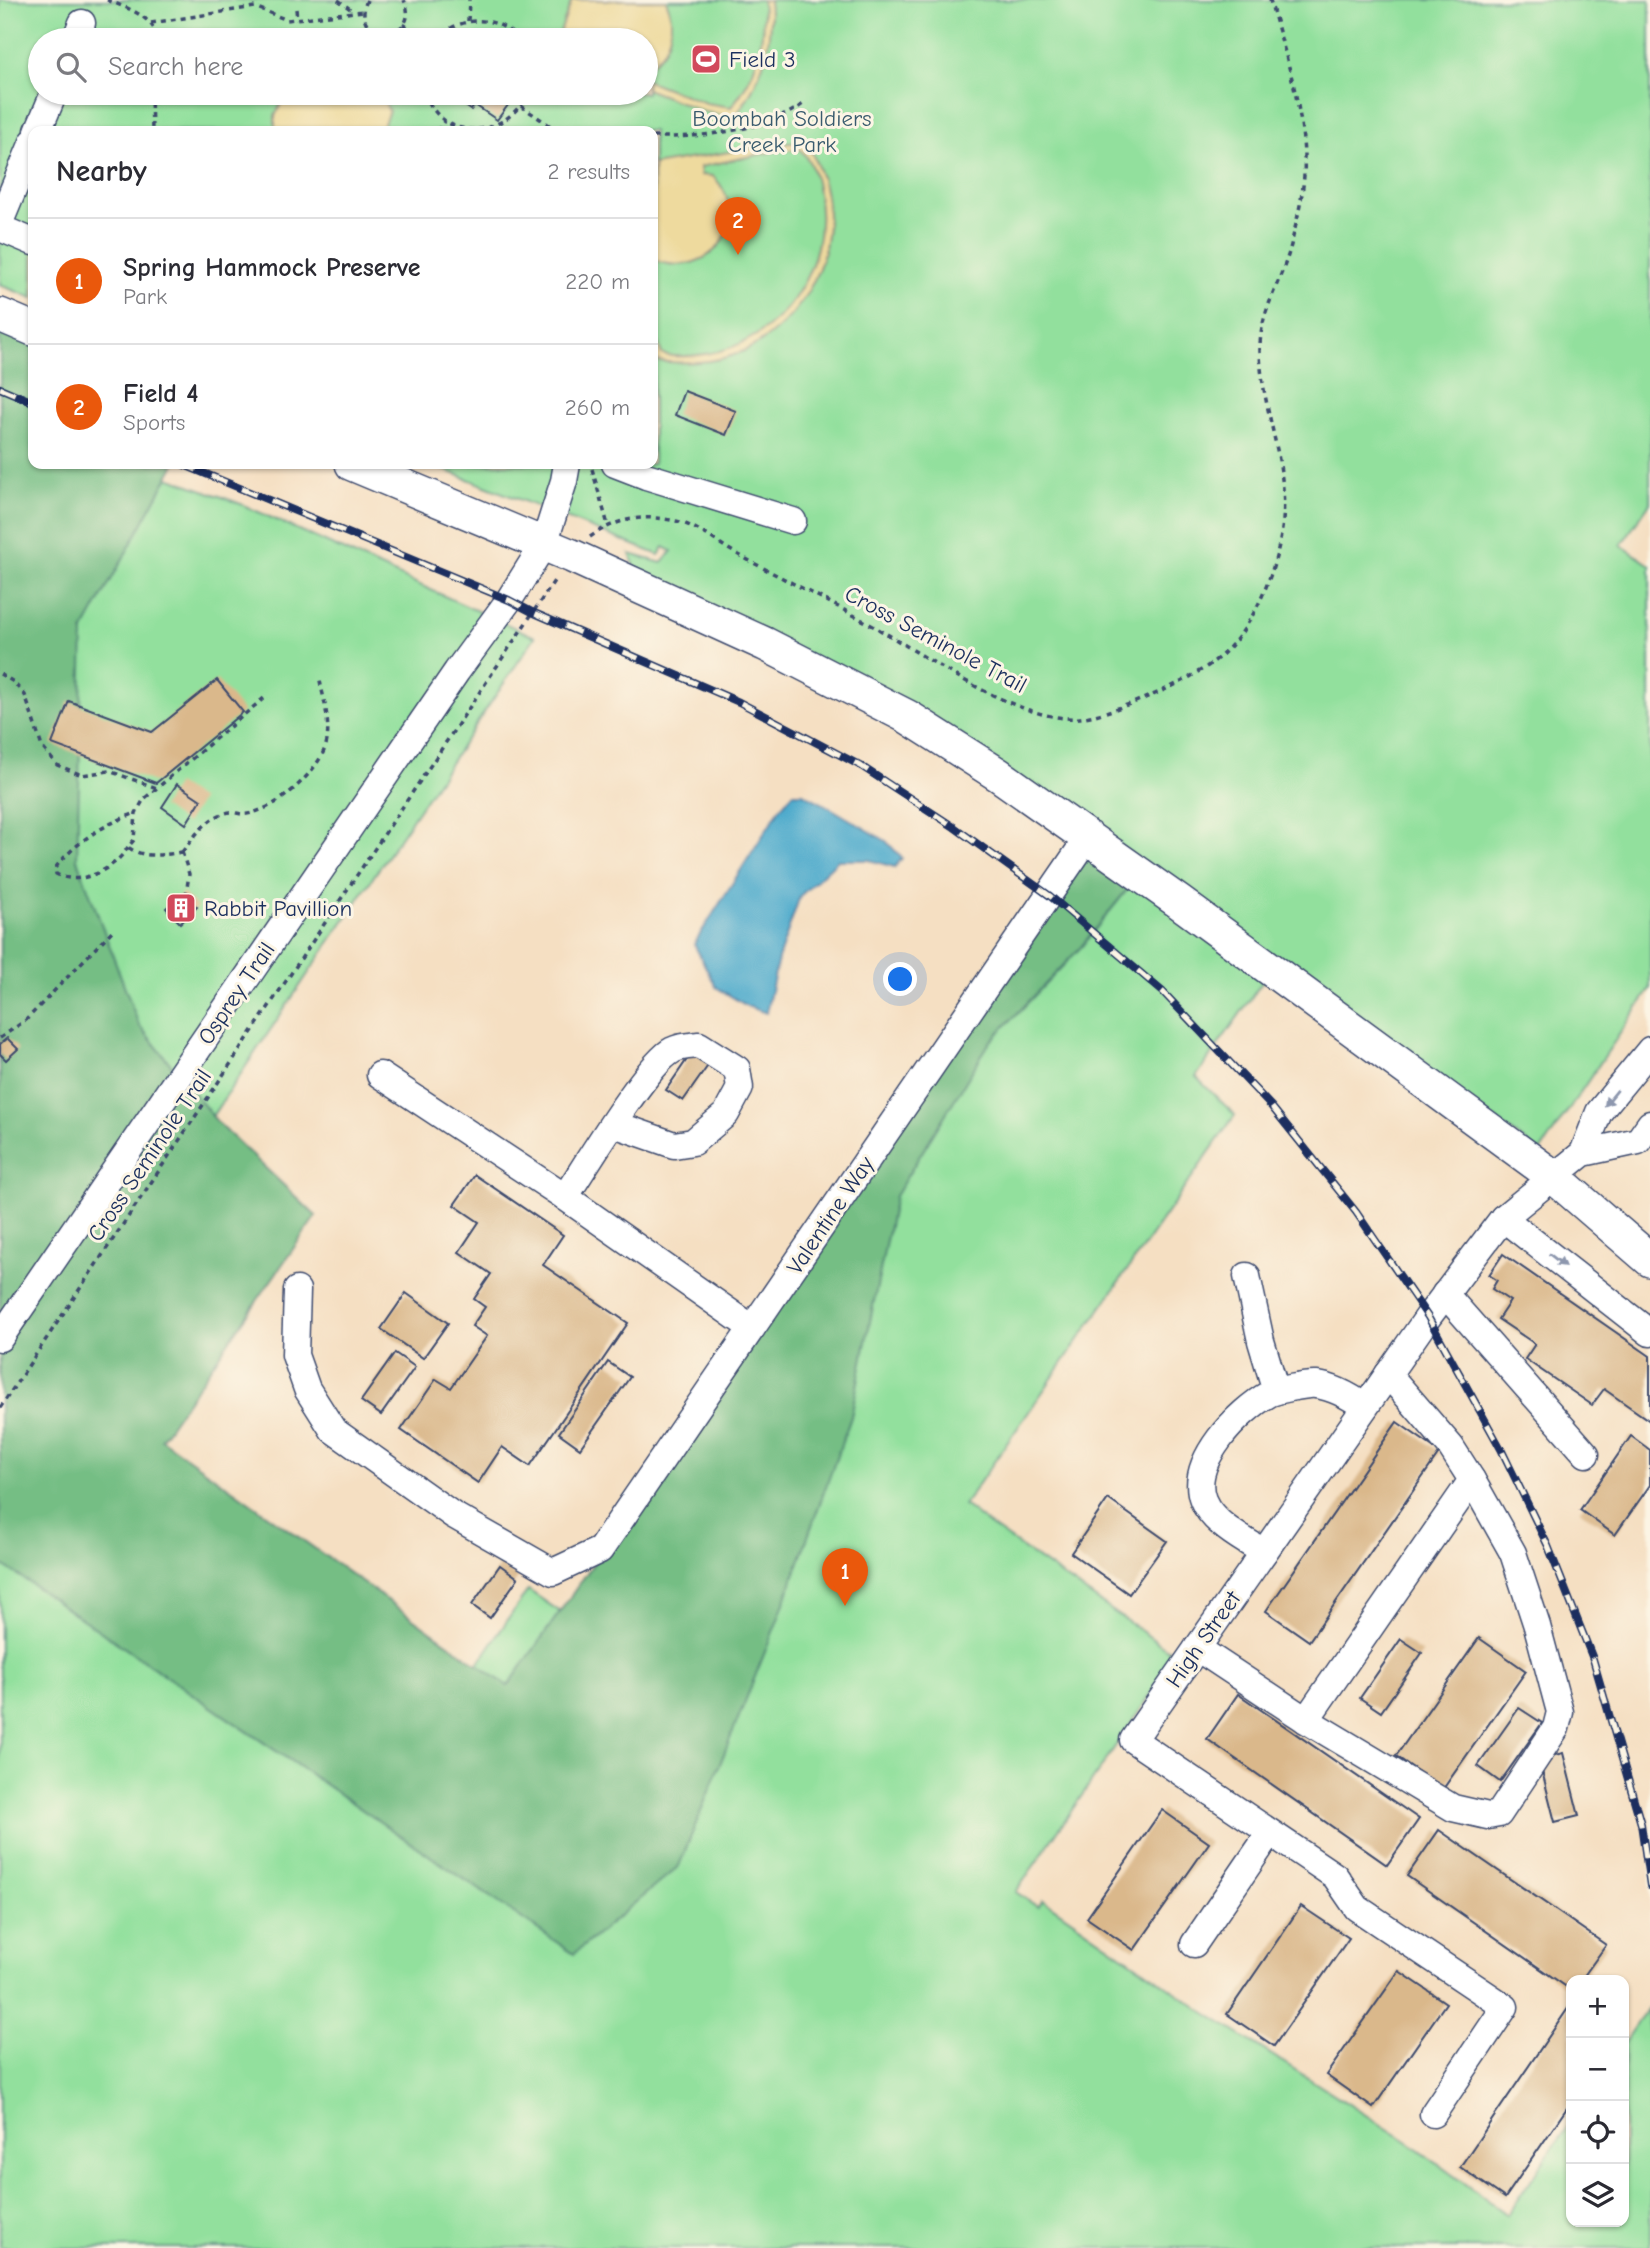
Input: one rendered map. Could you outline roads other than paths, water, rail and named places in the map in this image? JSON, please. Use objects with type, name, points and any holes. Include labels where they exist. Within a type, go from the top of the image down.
[{"type":"main road","points":[[0,315],[28,327]]},
{"type":"main road","points":[[363,469],[552,558],[765,644],[908,717],[1089,836],[1554,1177],[1650,1260]]},
{"type":"street","points":[[40,126],[49,105]]},
{"type":"street","points":[[0,222],[28,154]]},
{"type":"street","points":[[0,228],[28,240]]},
{"type":"street","name":"Osprey Trail","points":[[0,1338],[457,671],[509,600],[552,558],[564,481],[584,469]]},
{"type":"street","points":[[611,469],[646,476],[793,521]]},
{"type":"street","name":"Valentine Way","points":[[297,1290],[295,1355],[307,1388],[333,1430],[453,1515],[554,1572],[600,1550],[1089,836]]},
{"type":"street","points":[[565,1197],[614,1124],[656,1063],[674,1049],[699,1045],[737,1069],[740,1088],[726,1114],[693,1142],[674,1145],[614,1124]]},
{"type":"street","points":[[1583,1153],[1599,1112],[1650,1050]]},
{"type":"street","points":[[380,1075],[565,1197],[752,1328]]},
{"type":"street","points":[[1583,1153],[1639,1141],[1650,1124]]},
{"type":"street","name":"High Street","points":[[1433,2114],[1505,2007],[1357,1908],[1335,1876],[1133,1740],[1388,1374],[1503,1218],[1583,1153]]},
{"type":"street","points":[[1503,1218],[1650,1333]]},
{"type":"street","points":[[1247,1276],[1276,1391]]},
{"type":"street","points":[[1445,1294],[1586,1454]]},
{"type":"street","points":[[1197,1648],[1306,1720],[1453,1808],[1488,1816],[1499,1814],[1556,1728],[1560,1712],[1537,1626],[1513,1553],[1451,1447],[1388,1374]]},
{"type":"street","points":[[1264,1552],[1216,1518],[1203,1502],[1199,1485],[1210,1451],[1238,1417],[1272,1392],[1316,1385],[1347,1395],[1365,1407]]},
{"type":"street","points":[[1306,1720],[1472,1480]]},
{"type":"street","points":[[1194,1944],[1269,1832]]},
{"type":"water","points":[[793,793],[803,793],[886,841],[902,858],[895,867],[869,860],[838,860],[800,896],[778,959],[766,1013],[747,1006],[716,987],[694,944],[780,808]]},
{"type":"railway","points":[[0,388],[28,400]]},
{"type":"railway","points":[[194,469],[509,600],[739,702],[861,766],[954,827],[1050,896],[1163,992],[1271,1106],[1356,1212],[1428,1317],[1501,1449],[1548,1546],[1593,1659],[1641,1824],[1650,1886]]},
{"type":"place","name":"Field 3","points":[[706,59]]},
{"type":"place","name":"Field 4","points":[[738,255]]},
{"type":"place","name":"Rabbit Pavillion","points":[[181,908]]},
{"type":"place","name":"Spring Hammock Preserve","points":[[845,1606]]},
{"type":"park label","name":"Boombah Soldiers Creek Park","points":[[782,131]]}]
